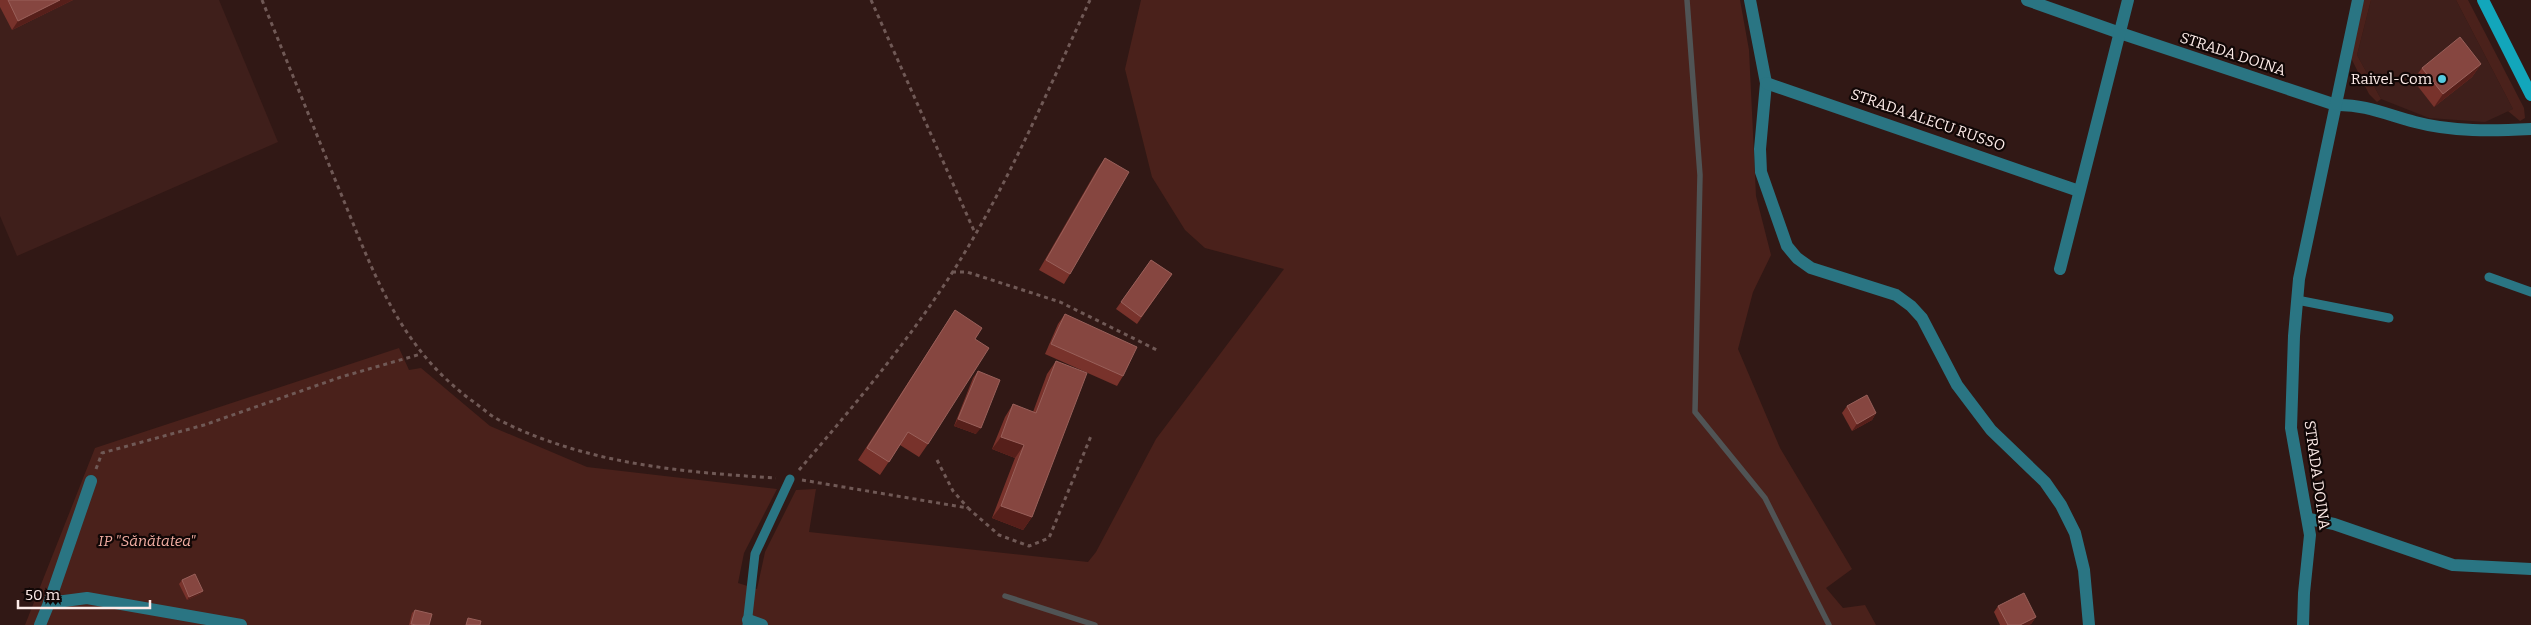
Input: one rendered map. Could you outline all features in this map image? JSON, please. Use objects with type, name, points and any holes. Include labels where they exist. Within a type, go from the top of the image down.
[{"type":"street","points":[[1750,0],[1766,82],[1760,149],[1761,172],[1787,246],[1797,258],[1811,268],[1896,295],[1911,306],[1922,318],[1957,385],[1992,430],[2045,482],[2061,505],[2075,533],[2084,570],[2090,625]]},
{"type":"street","points":[[2027,0],[2120,33]]},
{"type":"street","points":[[2060,269],[2128,0]]},
{"type":"street","name":"STRADA DOINA","points":[[2304,625],[2304,593],[2310,536],[2309,519],[2298,474],[2291,428],[2297,300],[2309,228],[2358,0]]},
{"type":"street","points":[[2483,0],[2531,95]]},
{"type":"street","name":"STRADA DOINA","points":[[2120,33],[2336,105]]},
{"type":"street","name":"STRADA ALECU RUSSO","points":[[1766,82],[2079,190]]},
{"type":"street","points":[[2336,105],[2351,104],[2417,123],[2489,132],[2531,129]]},
{"type":"street","points":[[40,625],[91,481]]},
{"type":"street","points":[[2309,519],[2334,524],[2453,564],[2531,569]]},
{"type":"street","points":[[49,603],[87,598],[241,625]]},
{"type":"street","points":[[747,622],[762,625]]},
{"type":"lane","points":[[2489,277],[2531,292]]},
{"type":"lane","points":[[2297,300],[2389,318]]},
{"type":"lane","points":[[747,622],[754,554],[790,479]]},
{"type":"path","points":[[262,0],[388,303],[421,354],[455,388],[498,420],[556,444],[626,464],[692,473],[818,481],[968,508]]},
{"type":"path","points":[[871,0],[975,233]]},
{"type":"path","points":[[790,479],[849,411],[921,319],[952,272],[1002,186],[1090,0]]},
{"type":"path","points":[[952,272],[967,272],[1060,302],[1159,351]]},
{"type":"path","points":[[91,481],[102,453],[204,425],[340,377],[421,354]]},
{"type":"path","points":[[937,460],[953,491],[968,508],[999,535],[1029,546],[1049,538],[1091,436]]},
{"type":"shaded area","points":[[0,0],[219,0],[278,142],[17,256],[0,216]]},
{"type":"shaded area","name":"Raivel-Com","points":[[2371,0],[2456,0],[2513,109],[2485,122],[2429,118],[2381,99],[2357,55]]},
{"type":"green space","name":"IP \"Sănătatea\"","points":[[1141,0],[1740,0],[1749,50],[1756,196],[1771,255],[1753,292],[1738,349],[1780,448],[1852,569],[1826,588],[1843,608],[1865,605],[1876,625],[25,625],[95,448],[399,348],[409,370],[421,368],[490,426],[587,467],[777,489],[744,553],[738,583],[757,589],[765,552],[796,490],[816,489],[809,532],[1088,562],[1096,552],[1156,439],[1284,269],[1205,248],[1185,230],[1152,177],[1125,69]]},
{"type":"green space","points":[[2364,0],[2371,0],[2357,55],[2381,99],[2377,102],[2369,94],[2349,54]]},
{"type":"green space","points":[[2456,0],[2468,0],[2524,108],[2525,118],[2520,121],[2508,111],[2513,109]]},
{"type":"building","points":[[8,0],[60,0],[18,21]]},
{"type":"building","points":[[2460,37],[2481,64],[2443,94],[2422,68]]},
{"type":"building","points":[[1105,158],[1129,172],[1070,274],[1046,260]]},
{"type":"building","points":[[1151,260],[1172,274],[1141,317],[1121,302]]},
{"type":"building","points":[[955,310],[982,328],[975,339],[989,348],[928,444],[908,432],[889,462],[867,448]]},
{"type":"building","points":[[1065,314],[1137,347],[1123,376],[1051,344]]},
{"type":"building","points":[[1056,361],[1087,373],[1032,517],[1001,506],[1024,445],[1001,437],[1013,404],[1036,413]]},
{"type":"building","points":[[978,371],[1000,380],[981,428],[958,419]]},
{"type":"building","points":[[1867,395],[1876,413],[1857,424],[1847,406]]},
{"type":"building","points":[[195,574],[203,591],[189,597],[182,580]]},
{"type":"building","points":[[2024,593],[2036,617],[2020,625],[2008,625],[1998,606]]},
{"type":"building","points":[[415,610],[432,614],[429,625],[411,624]]},
{"type":"building","points":[[468,618],[481,621],[480,625],[466,625]]},
{"type":"waterway","points":[[1687,0],[1700,175],[1695,412],[1765,498],[1829,625]]},
{"type":"waterway","points":[[1005,596],[1095,625]]},
{"type":"place","name":"Raivel-Com","points":[[2442,79]]}]
